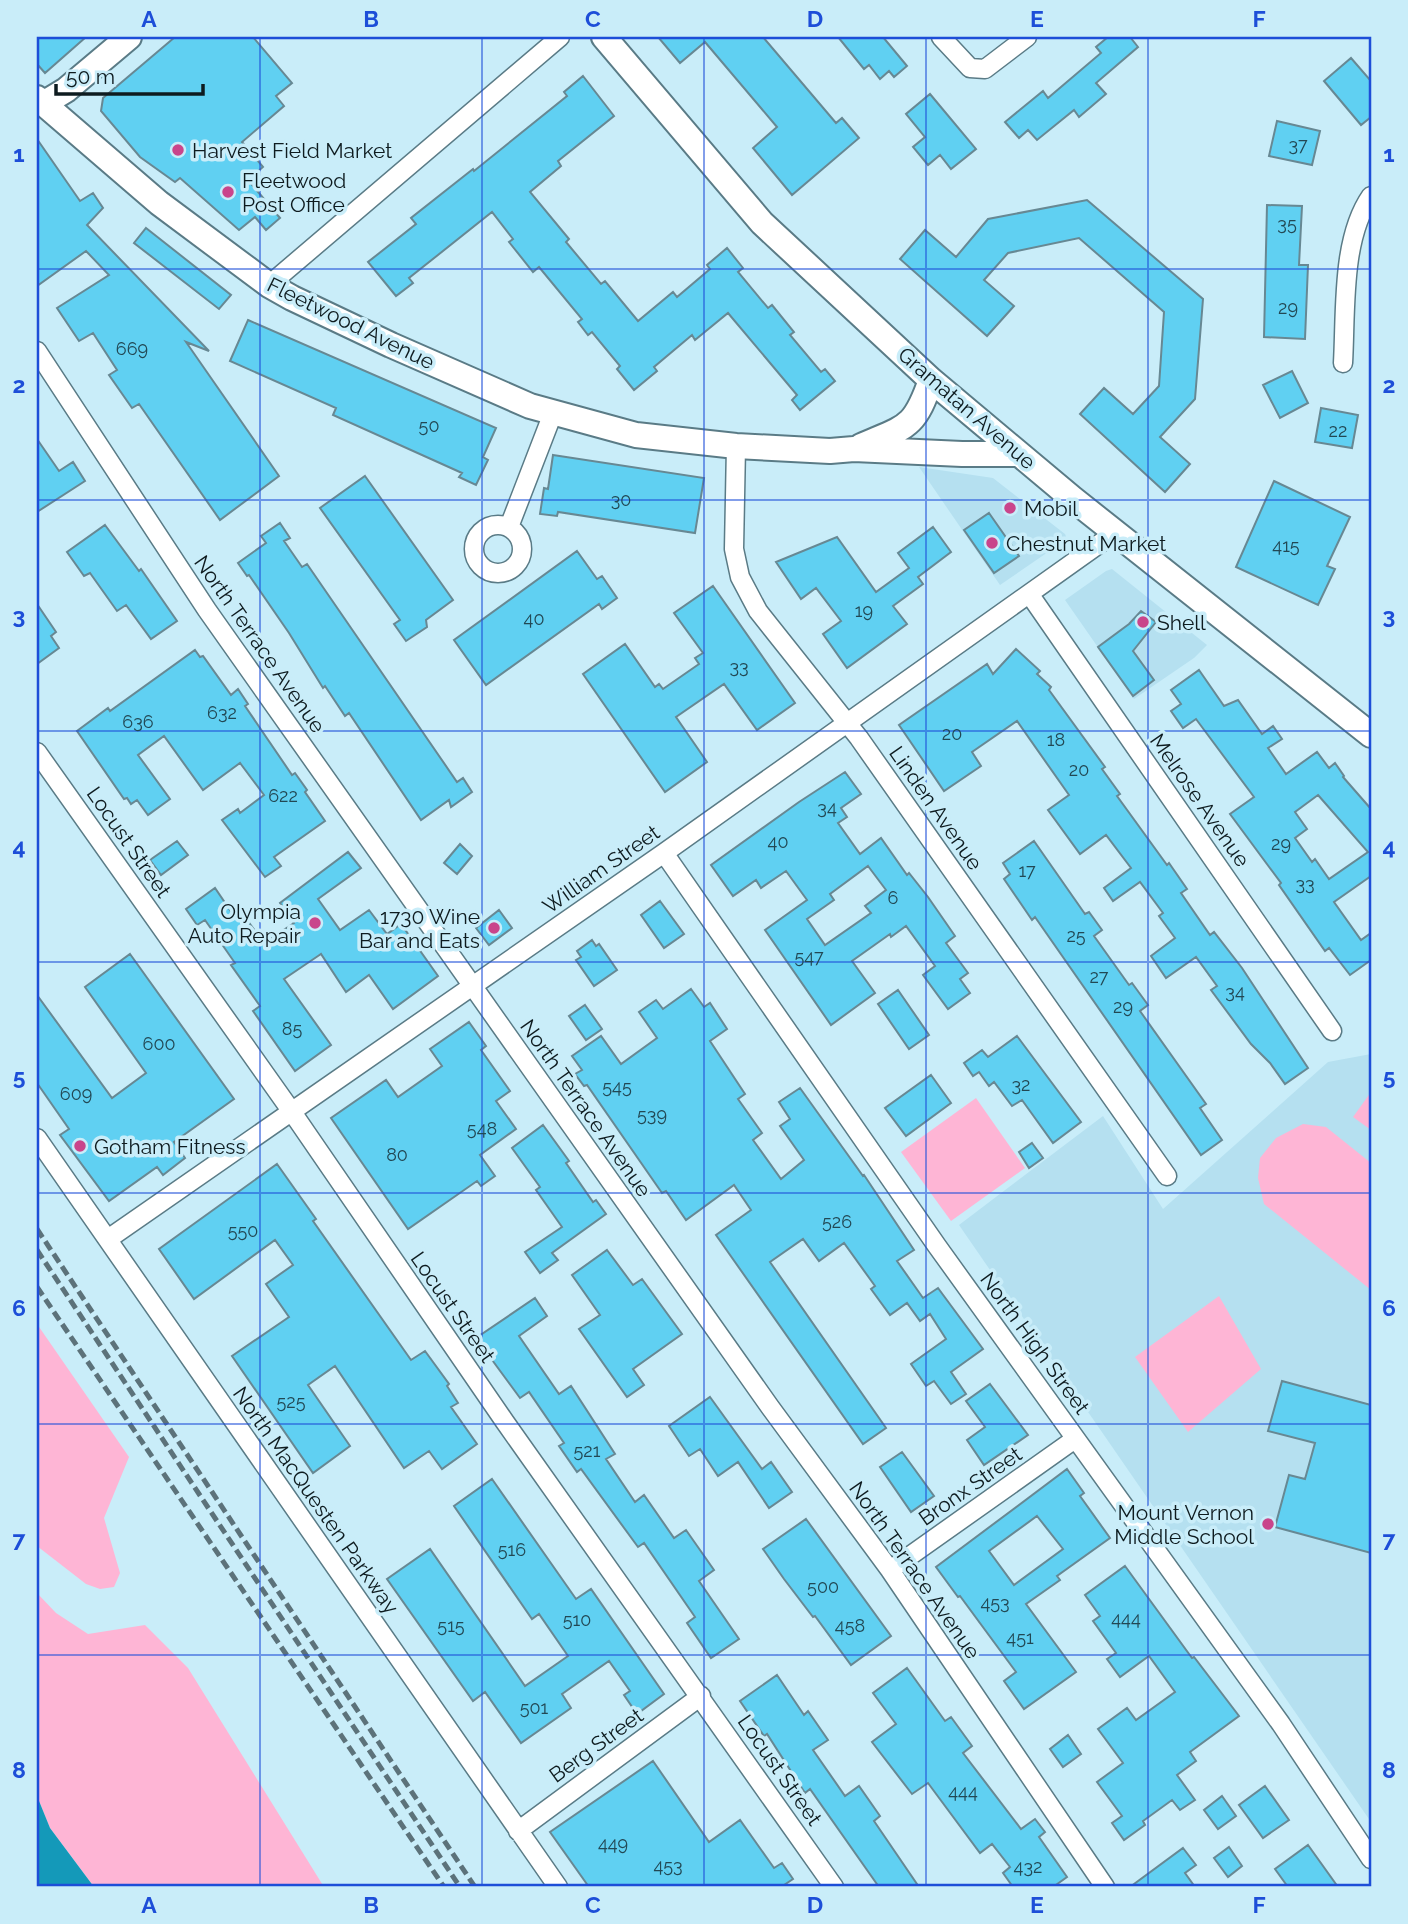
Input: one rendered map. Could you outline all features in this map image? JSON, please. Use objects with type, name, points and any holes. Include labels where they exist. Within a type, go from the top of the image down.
[{"type":"street","points":[[39,104],[66,90],[129,37]]},
{"type":"street","points":[[269,285],[560,37]]},
{"type":"street","name":"Gramatan Avenue","points":[[604,37],[762,223],[932,380],[1018,454],[1371,735]]},
{"type":"street","points":[[941,37],[970,68],[985,69],[1027,37]]},
{"type":"street","name":"Fleetwood Avenue","points":[[39,104],[159,203],[269,285],[391,345],[530,406],[636,435],[736,446],[830,451],[854,449],[1018,454]]},
{"type":"street","points":[[1343,363],[1353,232],[1361,211],[1371,196]]},
{"type":"street","name":"North Terrace Avenue","points":[[37,351],[207,610],[762,1396],[890,1570],[1105,1887]]},
{"type":"street","points":[[854,449],[904,428],[912,421],[922,408],[932,380]]},
{"type":"street","points":[[509,527],[552,413]]},
{"type":"street","name":"Linden Avenue","points":[[736,446],[734,549],[740,577],[758,611],[847,723],[1167,1176]]},
{"type":"street","name":"William Street","points":[[108,1239],[664,853],[1116,532]]},
{"type":"street","name":"Melrose Avenue","points":[[1030,595],[1332,1031]]},
{"type":"street","name":"Locust Street","points":[[37,752],[834,1887]]},
{"type":"street","name":"North High Street","points":[[664,853],[929,1236],[1281,1724],[1371,1859]]},
{"type":"street","name":"North MacQuesten Parkway","points":[[37,1138],[558,1887]]},
{"type":"street","name":"Bronx Street","points":[[890,1570],[1076,1438]]},
{"type":"street","name":"Berg Street","points":[[518,1830],[701,1696]]},
{"type":"shaded area","points":[[919,467],[993,478],[1065,534],[1067,539],[1000,585]]},
{"type":"shaded area","points":[[1112,569],[1207,645],[1194,658],[1134,699],[1065,600]]},
{"type":"shaded area","name":"Mount Vernon Middle School","points":[[1371,1054],[1371,1822],[959,1225],[1103,1116],[1163,1209],[1328,1062]]},
{"type":"shaded area","points":[[1371,1092],[1371,1130],[1353,1117]]},
{"type":"shaded area","points":[[976,1098],[1025,1168],[951,1221],[901,1152]]},
{"type":"shaded area","points":[[1303,1124],[1326,1127],[1371,1163],[1371,1290],[1264,1204],[1258,1178],[1260,1158],[1276,1138]]},
{"type":"shaded area","points":[[1219,1296],[1261,1369],[1188,1432],[1135,1357]]},
{"type":"shaded area","points":[[37,1324],[129,1457],[104,1518],[120,1573],[114,1587],[100,1589],[86,1584],[37,1546]]},
{"type":"shaded area","points":[[37,1593],[56,1613],[88,1634],[145,1625],[188,1668],[324,1887],[94,1887],[50,1828],[37,1796]]},
{"type":"water","points":[[37,1796],[50,1828],[94,1887],[37,1886]]},
{"type":"building","points":[[37,37],[86,37],[45,73],[37,64]]},
{"type":"building","points":[[175,37],[253,37],[292,83],[276,96],[284,106],[242,142],[263,167],[248,180],[280,218],[266,230],[255,217],[239,230],[180,178],[175,182],[140,157],[101,111],[103,98]]},
{"type":"building","points":[[658,37],[763,37],[836,123],[842,118],[859,138],[792,195],[753,148],[777,127],[705,42],[680,63]]},
{"type":"building","points":[[838,37],[883,37],[907,66],[894,77],[889,71],[880,79],[869,65],[864,69]]},
{"type":"building","points":[[1108,37],[1130,37],[1138,47],[1096,83],[1106,94],[1079,117],[1074,110],[1037,140],[1028,130],[1019,138],[1005,122],[1043,91],[1048,98],[1101,53],[1096,47]]},
{"type":"building","points":[[1351,58],[1371,81],[1371,117],[1361,125],[1324,81]]},
{"type":"building","points":[[583,76],[614,116],[558,161],[561,166],[530,192],[569,239],[566,242],[601,284],[605,281],[638,321],[673,292],[677,297],[710,269],[707,265],[727,248],[743,268],[738,272],[768,308],[772,305],[794,332],[790,335],[821,372],[825,369],[835,381],[800,410],[792,400],[797,395],[728,313],[695,340],[692,335],[654,367],[657,371],[634,390],[617,369],[620,366],[592,332],[588,335],[578,322],[582,319],[539,267],[533,272],[509,242],[513,239],[492,212],[409,278],[413,283],[396,296],[368,262],[416,224],[411,218],[567,96],[564,92]]},
{"type":"building","points":[[930,94],[976,149],[951,169],[940,155],[928,165],[913,147],[925,137],[906,114]]},
{"type":"building","points":[[1277,121],[1320,131],[1312,165],[1269,156]]},
{"type":"building","points":[[37,139],[80,201],[93,193],[103,208],[87,225],[209,351],[186,342],[279,476],[220,520],[139,404],[132,408],[109,375],[117,370],[93,333],[79,341],[57,308],[109,275],[86,251],[37,286]]},
{"type":"building","points":[[1087,200],[1203,299],[1195,399],[1160,437],[1190,464],[1165,492],[1080,414],[1104,388],[1133,414],[1159,386],[1164,312],[1079,238],[1008,253],[984,280],[1014,306],[987,336],[900,259],[925,230],[956,257],[988,219]]},
{"type":"building","points":[[1267,205],[1302,206],[1299,265],[1308,265],[1305,339],[1264,337]]},
{"type":"building","points":[[146,228],[231,295],[219,309],[134,243]]},
{"type":"building","points":[[248,320],[496,428],[483,457],[488,460],[476,485],[459,477],[462,473],[333,415],[336,408],[230,361]]},
{"type":"building","points":[[1292,371],[1308,403],[1280,418],[1263,385]]},
{"type":"building","points":[[1321,408],[1358,415],[1352,448],[1315,442]]},
{"type":"building","points":[[37,439],[59,471],[73,462],[85,481],[37,512]]},
{"type":"building","points":[[553,455],[704,478],[695,533],[558,512],[557,516],[540,514],[544,488],[548,489]]},
{"type":"building","points":[[365,476],[453,600],[426,620],[427,627],[406,641],[394,624],[400,620],[320,508]]},
{"type":"building","points":[[1274,481],[1350,517],[1327,566],[1335,569],[1318,605],[1236,567]]},
{"type":"building","name":"Chestnut Market","points":[[989,513],[1019,556],[994,573],[964,530]]},
{"type":"building","points":[[280,523],[290,538],[284,541],[302,567],[307,564],[457,782],[463,778],[472,792],[451,807],[449,800],[421,820],[349,713],[345,716],[325,686],[323,688],[289,633],[238,563],[266,543],[261,536]]},
{"type":"building","points":[[105,525],[139,571],[141,569],[177,621],[151,639],[126,605],[117,611],[90,573],[84,576],[67,552]]},
{"type":"building","points":[[933,527],[951,552],[918,577],[923,584],[893,606],[907,624],[847,668],[823,634],[841,621],[816,588],[801,599],[776,562],[837,537],[876,592],[909,568],[898,553]]},
{"type":"building","points":[[577,551],[597,579],[602,576],[617,598],[602,609],[599,604],[486,685],[454,640]]},
{"type":"building","points":[[713,586],[795,703],[757,730],[724,684],[676,717],[707,762],[665,792],[583,674],[625,644],[655,687],[659,684],[663,689],[699,664],[695,658],[703,653],[674,613]]},
{"type":"building","points":[[37,604],[56,632],[51,636],[59,648],[37,664]]},
{"type":"building","points":[[1141,611],[1156,622],[1133,651],[1154,680],[1133,696],[1098,647],[1129,624]]},
{"type":"building","points":[[1016,649],[1040,671],[1037,674],[1051,687],[1049,690],[1105,767],[1102,769],[1120,794],[1117,796],[1187,889],[1181,893],[1210,935],[1214,932],[1242,968],[1308,1068],[1285,1084],[1211,990],[1217,986],[1196,957],[1166,978],[1151,956],[1175,938],[1159,916],[1163,913],[1140,882],[1113,901],[1104,888],[1131,868],[1106,835],[1080,854],[1048,810],[1069,795],[1017,721],[972,752],[981,766],[944,791],[899,725],[987,664],[993,674]]},
{"type":"building","points":[[195,650],[200,657],[203,656],[231,695],[238,689],[248,704],[245,706],[292,775],[295,773],[307,790],[305,792],[325,821],[274,857],[281,866],[265,877],[222,820],[238,809],[240,813],[264,795],[240,763],[203,790],[164,736],[138,755],[170,799],[148,815],[137,800],[131,804],[127,798],[124,799],[77,731],[108,708],[110,711]]},
{"type":"building","points":[[1199,670],[1224,706],[1238,700],[1262,734],[1273,726],[1282,739],[1268,748],[1286,774],[1317,752],[1329,768],[1335,763],[1343,777],[1371,809],[1371,876],[1334,902],[1361,940],[1371,933],[1371,960],[1350,975],[1329,948],[1325,951],[1279,885],[1281,883],[1230,814],[1254,797],[1196,719],[1183,728],[1171,711],[1181,704],[1171,690]],"holes":[[[1318,795],[1368,852],[1329,879],[1315,859],[1312,862],[1295,838],[1307,829],[1295,812]]]},
{"type":"building","points":[[845,772],[861,794],[841,808],[847,817],[838,823],[860,854],[881,838],[907,875],[909,873],[928,897],[955,936],[946,943],[968,973],[960,979],[970,993],[948,1009],[923,975],[935,966],[906,926],[852,961],[875,993],[831,1025],[765,930],[807,900],[786,871],[761,888],[756,880],[733,896],[711,865]],"holes":[[[868,866],[886,890],[865,906],[871,913],[825,945],[807,919],[834,900],[830,894]]]},
{"type":"building","points":[[177,841],[188,855],[161,875],[150,860]]},
{"type":"building","points":[[1034,841],[1085,914],[1089,912],[1102,930],[1094,936],[1129,985],[1132,983],[1148,1005],[1140,1011],[1206,1104],[1200,1108],[1222,1140],[1201,1155],[1035,917],[1032,920],[1004,879],[1010,874],[1003,863]]},
{"type":"building","points":[[460,844],[472,856],[457,874],[444,863]]},
{"type":"building","points":[[348,852],[361,868],[318,899],[340,930],[369,910],[387,934],[401,924],[438,976],[393,1009],[369,975],[346,992],[321,954],[284,979],[331,1045],[295,1071],[253,1011],[260,1006],[231,965],[235,963],[205,920],[197,925],[186,909],[215,888],[232,913],[239,909],[264,943],[294,923],[280,903]]},
{"type":"building","points":[[660,901],[684,934],[664,948],[641,915]]},
{"type":"building","name":"1730 Wine Bar and Eats","points":[[499,910],[512,928],[489,945],[476,928]]},
{"type":"building","points":[[592,940],[596,946],[599,944],[617,970],[594,986],[576,960],[581,957],[577,951]]},
{"type":"building","points":[[130,954],[234,1099],[174,1142],[185,1158],[163,1175],[157,1167],[109,1201],[60,1135],[69,1129],[37,1083],[37,995],[112,1098],[146,1073],[85,987]]},
{"type":"building","points":[[691,989],[704,1007],[710,1003],[727,1029],[710,1041],[745,1094],[738,1099],[762,1133],[753,1140],[781,1179],[804,1160],[780,1126],[790,1119],[779,1102],[800,1088],[864,1175],[914,1250],[897,1261],[923,1298],[938,1288],[983,1349],[951,1372],[966,1394],[951,1404],[934,1381],[926,1386],[911,1364],[946,1339],[930,1314],[920,1321],[907,1303],[890,1315],[871,1289],[875,1286],[844,1243],[819,1261],[803,1239],[770,1262],[886,1428],[863,1444],[716,1235],[751,1210],[734,1185],[686,1220],[666,1191],[662,1193],[587,1085],[584,1086],[575,1074],[582,1070],[572,1056],[601,1036],[621,1064],[657,1038],[639,1012],[656,1000],[663,1009]]},
{"type":"building","points":[[898,990],[929,1035],[909,1049],[878,1004]]},
{"type":"building","points":[[585,1005],[602,1029],[586,1040],[569,1016]]},
{"type":"building","points":[[469,1022],[486,1046],[481,1050],[510,1091],[496,1101],[516,1129],[480,1155],[495,1176],[481,1186],[477,1181],[408,1229],[331,1118],[386,1080],[398,1097],[442,1066],[430,1049]]},
{"type":"building","points":[[1017,1036],[1081,1122],[1053,1143],[1022,1100],[1012,1106],[994,1082],[989,1086],[979,1072],[973,1076],[964,1063],[982,1050],[988,1057]]},
{"type":"building","points":[[931,1075],[951,1103],[906,1136],[885,1108]]},
{"type":"building","points":[[543,1125],[569,1161],[566,1163],[593,1202],[596,1200],[606,1214],[552,1253],[558,1260],[540,1273],[525,1252],[562,1227],[536,1190],[540,1187],[512,1148]]},
{"type":"building","points":[[1032,1143],[1043,1158],[1029,1168],[1019,1152]]},
{"type":"building","points":[[277,1164],[316,1219],[313,1221],[411,1360],[425,1351],[449,1384],[447,1386],[458,1403],[451,1407],[477,1444],[442,1469],[429,1451],[404,1468],[335,1366],[308,1385],[350,1446],[313,1473],[232,1356],[289,1317],[266,1284],[293,1265],[275,1240],[194,1299],[159,1249]]},
{"type":"building","points":[[607,1250],[633,1285],[642,1279],[682,1334],[633,1369],[644,1385],[627,1397],[579,1329],[600,1315],[572,1275]]},
{"type":"building","points":[[535,1298],[547,1316],[519,1336],[559,1394],[571,1386],[615,1454],[606,1459],[635,1502],[644,1495],[674,1538],[686,1530],[714,1570],[699,1581],[739,1639],[711,1658],[687,1623],[695,1617],[644,1543],[638,1547],[581,1469],[577,1472],[559,1446],[564,1443],[529,1392],[520,1398],[476,1338]]},
{"type":"building","points":[[1282,1381],[1371,1405],[1371,1553],[1275,1527],[1289,1475],[1305,1479],[1315,1443],[1268,1431]]},
{"type":"building","points":[[990,1384],[1028,1435],[984,1465],[967,1440],[985,1427],[966,1401]]},
{"type":"building","points":[[710,1397],[762,1469],[771,1462],[792,1492],[769,1508],[738,1462],[718,1476],[700,1449],[689,1456],[669,1426]]},
{"type":"building","points":[[902,1452],[934,1496],[911,1512],[880,1467]]},
{"type":"building","points":[[1067,1469],[1084,1493],[1080,1496],[1110,1538],[1057,1576],[1060,1580],[1026,1604],[1076,1672],[1024,1709],[1004,1681],[1016,1672],[936,1567]],"holes":[[[1037,1516],[1063,1549],[1014,1585],[989,1551]]]},
{"type":"building","points":[[492,1479],[576,1599],[591,1589],[664,1694],[637,1714],[624,1695],[630,1691],[609,1661],[562,1694],[571,1708],[521,1743],[485,1692],[473,1701],[387,1579],[430,1549],[525,1686],[568,1656],[539,1614],[532,1619],[454,1506]]},
{"type":"building","points":[[806,1519],[891,1636],[851,1665],[763,1549]]},
{"type":"building","points":[[1125,1566],[1192,1658],[1194,1657],[1239,1716],[1190,1752],[1196,1761],[1177,1775],[1195,1800],[1180,1810],[1172,1800],[1143,1821],[1145,1825],[1124,1840],[1112,1823],[1122,1816],[1097,1782],[1123,1763],[1098,1729],[1127,1708],[1136,1720],[1175,1692],[1149,1656],[1120,1677],[1107,1659],[1116,1653],[1093,1621],[1100,1616],[1085,1595]]},
{"type":"building","points":[[907,1668],[945,1721],[951,1717],[972,1746],[963,1753],[1021,1829],[1035,1819],[1045,1832],[1039,1837],[1067,1877],[1053,1887],[1013,1887],[1003,1873],[1010,1867],[992,1844],[980,1853],[928,1783],[912,1794],[872,1742],[896,1724],[873,1693]]},
{"type":"building","points":[[777,1675],[804,1715],[808,1711],[828,1740],[813,1750],[845,1796],[859,1786],[880,1816],[874,1821],[919,1887],[879,1887],[810,1789],[805,1793],[767,1734],[764,1736],[740,1701]]},
{"type":"building","points":[[1068,1735],[1081,1754],[1063,1767],[1050,1749]]},
{"type":"building","points":[[653,1761],[709,1842],[740,1820],[774,1868],[782,1863],[793,1879],[781,1887],[589,1887],[550,1832]]},
{"type":"building","points":[[1265,1786],[1289,1820],[1263,1838],[1239,1805]]},
{"type":"building","points":[[1222,1796],[1236,1816],[1218,1829],[1204,1810]]},
{"type":"building","points":[[1308,1845],[1338,1887],[1288,1887],[1275,1869]]},
{"type":"building","points":[[1229,1847],[1242,1866],[1228,1877],[1214,1858]]},
{"type":"building","points":[[1183,1848],[1196,1865],[1185,1873],[1195,1887],[1130,1887]]},
{"type":"railway","points":[[37,1229],[475,1887]]},
{"type":"railway","points":[[37,1250],[460,1887]]},
{"type":"railway","points":[[37,1287],[444,1887]]},
{"type":"place","name":"Harvest Field Market","points":[[178,150]]},
{"type":"place","name":"Fleetwood Post Office","points":[[228,192]]},
{"type":"place","name":"Mobil","points":[[1010,508]]},
{"type":"place","name":"Chestnut Market","points":[[992,543]]},
{"type":"place","name":"Shell","points":[[1143,622]]},
{"type":"place","name":"Olympia Auto Repair","points":[[315,923]]},
{"type":"place","name":"1730 Wine Bar and Eats","points":[[494,928]]},
{"type":"place","name":"Gotham Fitness","points":[[80,1146]]},
{"type":"place","name":"Mount Vernon Middle School","points":[[1268,1524]]}]
